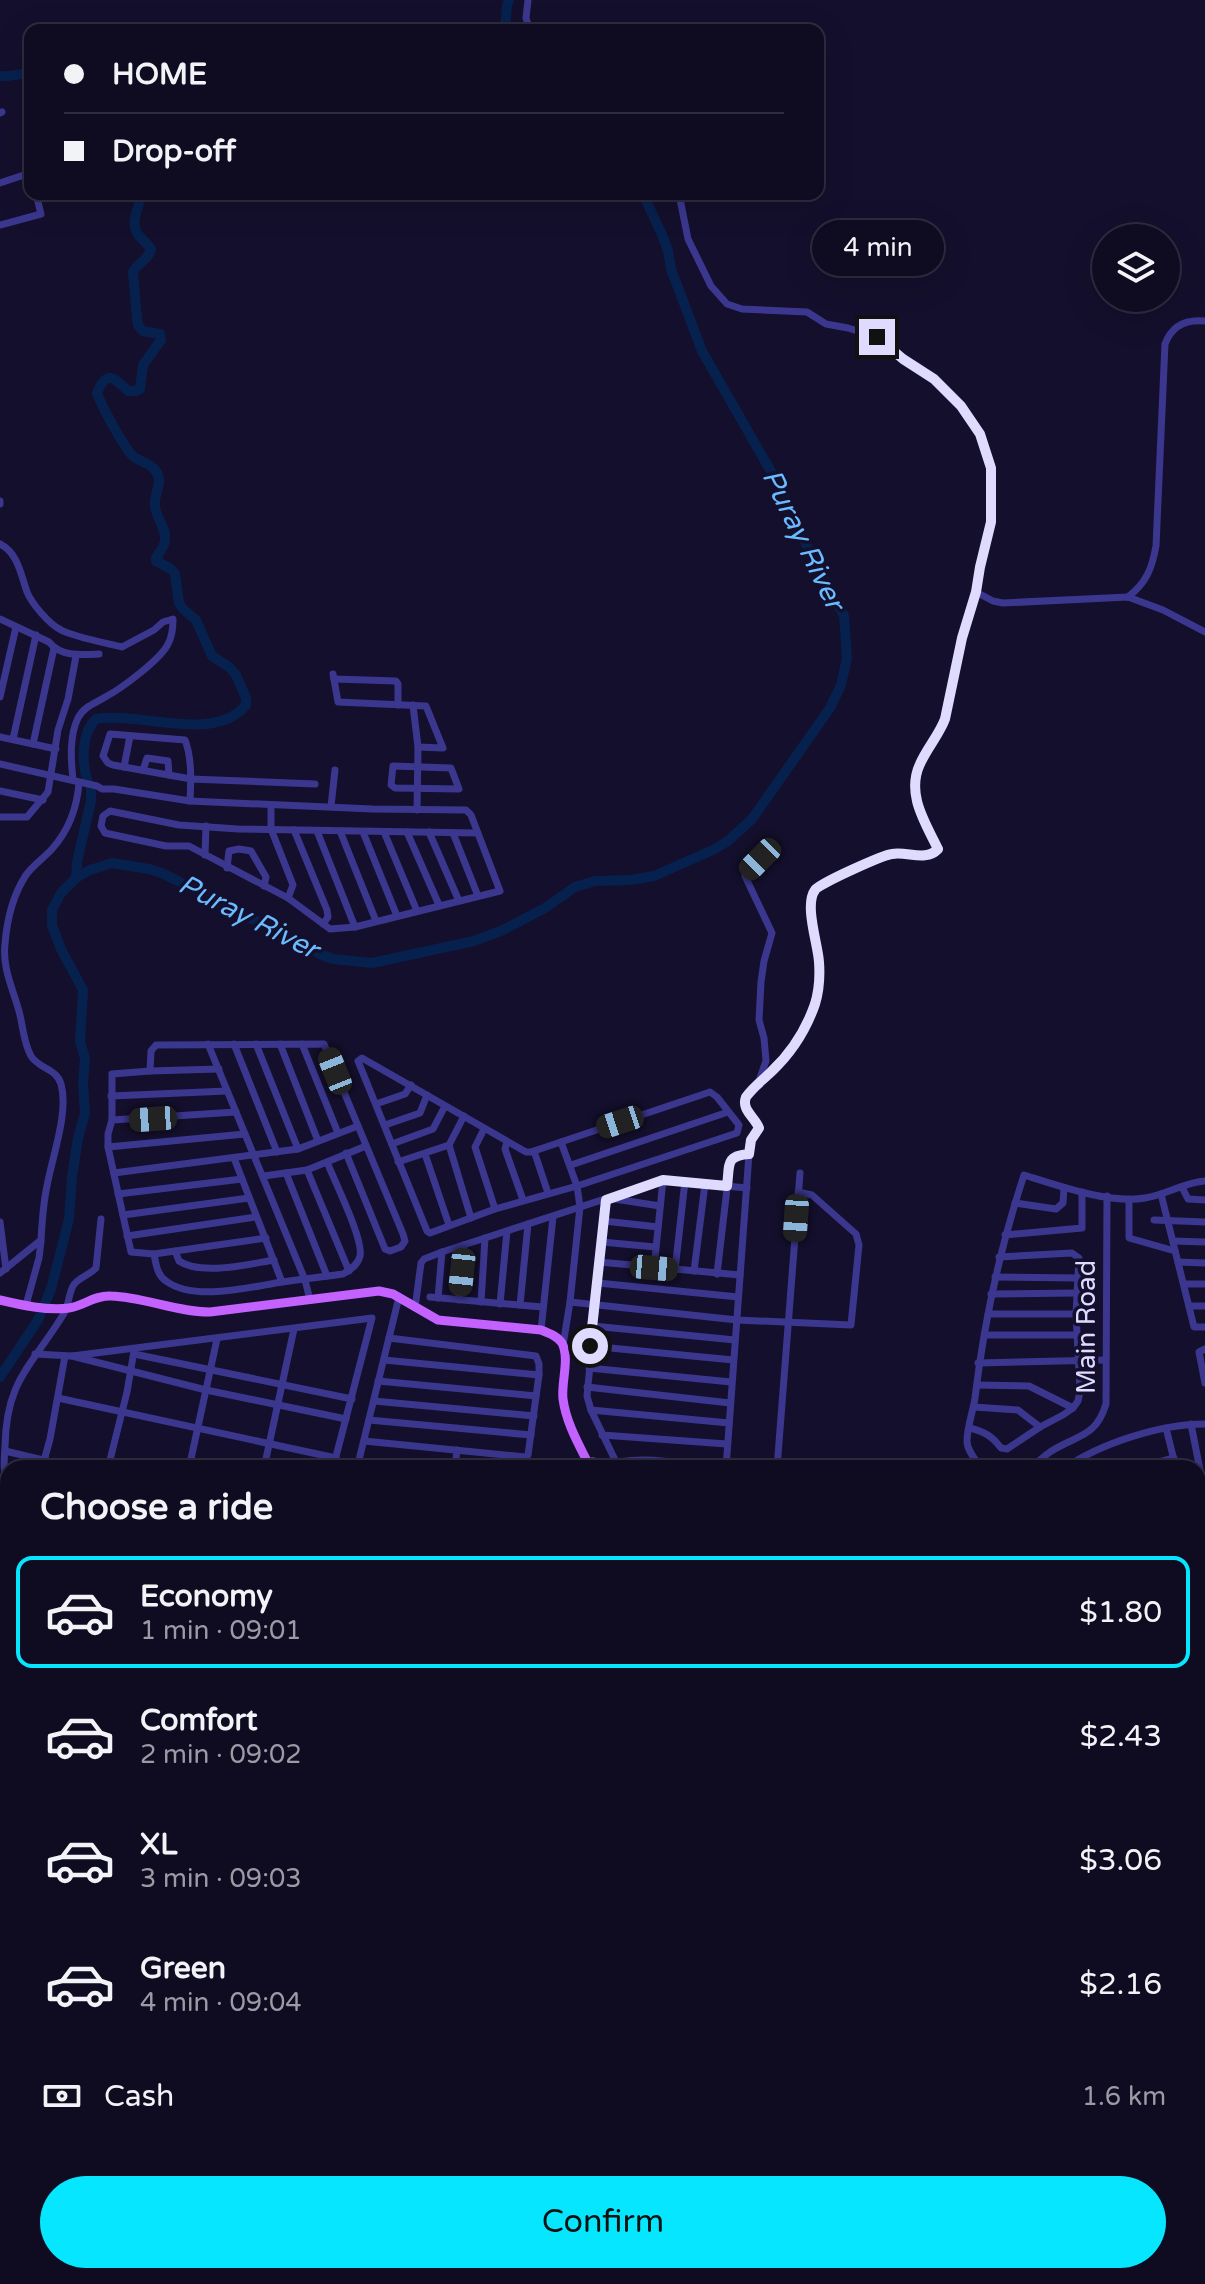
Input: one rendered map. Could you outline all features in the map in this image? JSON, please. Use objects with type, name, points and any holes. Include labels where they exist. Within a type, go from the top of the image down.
[{"type":"main road","points":[[0,1300],[63,1308],[110,1296],[194,1312],[210,1312],[387,1292],[443,1322],[541,1330],[556,1337],[563,1345],[565,1411],[583,1460]]},
{"type":"street","points":[[528,0],[528,24]]},
{"type":"street","points":[[0,183],[24,174]]},
{"type":"street","points":[[0,225],[41,214],[38,200]]},
{"type":"street","points":[[680,200],[688,239],[711,286],[727,304],[742,309],[807,312],[826,324],[877,337],[934,379],[972,420],[986,450],[992,484],[991,522],[945,719],[916,776],[916,801],[938,849],[933,854],[912,856],[899,853],[879,857],[814,890],[810,900],[820,981],[815,1003],[799,1039],[784,1059],[750,1091],[744,1102],[759,1128],[751,1140],[749,1154],[726,1460]]},
{"type":"street","points":[[1128,597],[1145,582],[1156,546],[1165,344],[1178,325],[1186,321],[1205,321]]},
{"type":"street","points":[[0,544],[16,561],[28,594],[61,630],[122,647],[173,619],[168,645],[148,666],[109,696],[86,708],[79,717],[72,749],[77,803],[66,831],[29,871],[16,893],[9,917],[5,947],[7,973],[28,1049],[33,1059],[55,1073],[61,1086],[62,1111],[46,1190],[39,1258],[28,1305]]},
{"type":"street","points":[[1145,582],[1146,603]]},
{"type":"street","points":[[976,592],[1003,603],[1128,597],[1205,632]]},
{"type":"street","points":[[0,619],[36,635],[54,648],[76,656],[99,654]]},
{"type":"street","points":[[0,697],[16,627]]},
{"type":"street","points":[[13,739],[36,635]]},
{"type":"street","points":[[33,744],[54,648]]},
{"type":"street","points":[[0,817],[27,817],[48,792],[58,730],[76,656]]},
{"type":"street","points":[[398,705],[396,681],[334,676],[338,702],[398,705],[413,705],[426,706],[443,748],[418,747]]},
{"type":"street","points":[[413,705],[418,747],[417,810]]},
{"type":"street","points":[[190,801],[191,779],[185,740],[110,734],[103,756],[108,763],[124,767],[191,779],[315,784]]},
{"type":"street","points":[[124,767],[130,736]]},
{"type":"street","points":[[0,737],[56,749]]},
{"type":"street","points":[[143,770],[149,757],[164,759],[168,761],[169,775]]},
{"type":"street","points":[[0,764],[52,774],[102,789],[190,801],[466,810],[471,815],[500,891],[355,927],[330,929],[288,898],[189,846],[166,846],[105,833],[101,826],[103,816],[110,811],[179,825],[238,829],[477,833]]},
{"type":"street","points":[[393,766],[451,768],[459,789],[417,788],[395,788],[391,785],[393,766]]},
{"type":"street","points":[[331,806],[335,770]]},
{"type":"street","points":[[0,791],[43,800]]},
{"type":"street","points":[[271,805],[271,829],[292,881],[293,889],[288,898]]},
{"type":"street","points":[[205,855],[206,826]]},
{"type":"street","points":[[238,829],[239,849]]},
{"type":"street","points":[[294,830],[327,910],[328,917],[323,924]]},
{"type":"street","points":[[317,831],[355,927]]},
{"type":"street","points":[[340,831],[376,921]]},
{"type":"street","points":[[363,832],[397,916]]},
{"type":"street","points":[[384,832],[417,911]]},
{"type":"street","points":[[407,832],[439,905]]},
{"type":"street","points":[[429,832],[459,901]]},
{"type":"street","points":[[453,833],[478,896]]},
{"type":"street","points":[[758,1084],[766,1061],[759,1020],[762,971],[772,933],[745,879],[746,873],[773,845]]},
{"type":"street","points":[[227,868],[229,851],[239,849],[254,853],[266,877],[264,886]]},
{"type":"street","points":[[208,1044],[264,1176],[310,1300]]},
{"type":"street","points":[[234,1044],[277,1152]]},
{"type":"street","points":[[256,1044],[298,1149]]},
{"type":"street","points":[[280,1044],[318,1141]]},
{"type":"street","points":[[302,1044],[338,1133]]},
{"type":"street","points":[[150,1071],[151,1051],[156,1045],[324,1044],[405,1241],[397,1250],[385,1249],[346,1153]]},
{"type":"street","points":[[360,1058],[427,1095],[526,1152],[710,1092],[739,1125],[737,1133],[577,1186],[495,1209],[430,1233],[358,1061],[360,1058]]},
{"type":"street","points":[[219,1069],[112,1074],[112,1120],[108,1147],[127,1236],[133,1253],[154,1254],[266,1238]]},
{"type":"street","points":[[376,1104],[405,1094],[411,1085]]},
{"type":"street","points":[[111,1096],[227,1091]]},
{"type":"street","points":[[385,1125],[420,1113],[427,1095]]},
{"type":"street","points":[[392,1144],[435,1128],[445,1106]]},
{"type":"street","points":[[112,1120],[236,1112]]},
{"type":"street","points":[[571,1165],[728,1112]]},
{"type":"street","points":[[398,1162],[449,1145],[464,1116]]},
{"type":"street","points":[[114,1173],[298,1149],[358,1126]]},
{"type":"street","points":[[484,1129],[475,1149],[495,1209]]},
{"type":"street","points":[[108,1147],[245,1134]]},
{"type":"street","points":[[507,1142],[505,1149],[523,1200]]},
{"type":"street","points":[[561,1142],[571,1165],[580,1207],[563,1345]]},
{"type":"street","points":[[449,1145],[471,1218]]},
{"type":"street","points":[[264,1176],[307,1170],[366,1146]]},
{"type":"street","points":[[534,1151],[548,1193]]},
{"type":"street","points":[[425,1154],[449,1225]]},
{"type":"street","points":[[717,1274],[731,1159],[735,1155],[749,1154]]},
{"type":"street","points":[[234,1158],[282,1282]]},
{"type":"street","points":[[154,1254],[162,1278],[190,1290],[238,1290],[349,1271],[359,1260],[361,1245],[327,1162]]},
{"type":"street","points":[[307,1170],[349,1271]]},
{"type":"street","points":[[286,1173],[327,1276]]},
{"type":"street","points":[[778,1460],[800,1173]]},
{"type":"street","points":[[975,1460],[967,1441],[978,1363],[999,1257],[1024,1175],[1064,1188],[1129,1199],[1161,1194],[1205,1181]]},
{"type":"street","points":[[118,1194],[242,1179]]},
{"type":"street","points":[[415,1308],[421,1263],[442,1252],[663,1180],[747,1188]]},
{"type":"street","points":[[654,1268],[663,1180]]},
{"type":"street","points":[[675,1270],[685,1181]]},
{"type":"street","points":[[694,1271],[705,1184]]},
{"type":"street","points":[[1182,1187],[1188,1199],[1205,1200]]},
{"type":"street","points":[[1015,1203],[1056,1209],[1063,1203],[1064,1188]]},
{"type":"street","points":[[570,1302],[737,1320],[848,1326],[853,1323],[859,1231],[812,1195],[798,1192]]},
{"type":"street","points":[[1005,1235],[1082,1228],[1082,1192]]},
{"type":"street","points":[[1161,1194],[1194,1327],[1205,1327]]},
{"type":"street","name":"Main Road","points":[[1040,1460],[1084,1436],[1100,1421],[1106,1404],[1107,1196]]},
{"type":"street","points":[[123,1215],[249,1198]]},
{"type":"street","points":[[608,1199],[660,1206]]},
{"type":"street","points":[[608,1199],[587,1396],[615,1460]]},
{"type":"street","points":[[1129,1199],[1129,1238],[1175,1251]]},
{"type":"street","points":[[127,1236],[256,1217]]},
{"type":"street","points":[[541,1330],[553,1217]]},
{"type":"street","points":[[5,1460],[8,1407],[15,1387],[63,1308],[73,1285],[96,1268],[101,1219]]},
{"type":"street","points":[[1154,1220],[1205,1222]]},
{"type":"street","points":[[604,1221],[658,1227]]},
{"type":"street","points":[[0,1222],[3,1271]]},
{"type":"street","points":[[520,1305],[528,1224]]},
{"type":"street","points":[[500,1304],[507,1231]]},
{"type":"street","points":[[481,1302],[485,1238]]},
{"type":"street","points":[[3,1271],[41,1240]]},
{"type":"street","points":[[1173,1241],[1205,1242]]},
{"type":"street","points":[[602,1242],[655,1247]]},
{"type":"street","points":[[459,1300],[464,1245]]},
{"type":"street","points":[[175,1251],[179,1261],[193,1267],[216,1268],[274,1260]]},
{"type":"street","points":[[442,1252],[434,1298],[542,1307]]},
{"type":"street","points":[[970,1428],[985,1432],[1001,1448],[1007,1449],[1073,1408],[1080,1391],[1076,1314],[1079,1258],[1072,1253],[999,1257]]},
{"type":"street","points":[[599,1262],[740,1275]]},
{"type":"street","points":[[1178,1262],[1205,1263]]},
{"type":"street","points":[[995,1277],[1079,1278]]},
{"type":"street","points":[[598,1283],[738,1297]]},
{"type":"street","points":[[1184,1284],[1205,1284]]},
{"type":"street","points":[[991,1294],[1077,1293]]},
{"type":"street","points":[[360,1460],[399,1297]]},
{"type":"street","points":[[1189,1306],[1205,1306]]},
{"type":"street","points":[[988,1314],[1076,1314]]},
{"type":"street","points":[[35,1354],[68,1356],[134,1351],[372,1318],[336,1458],[58,1398]]},
{"type":"street","points":[[593,1326],[735,1340]]},
{"type":"street","points":[[266,1460],[294,1329]]},
{"type":"street","points":[[985,1335],[1077,1335]]},
{"type":"street","points":[[364,1441],[526,1457],[534,1416],[539,1359],[532,1354],[389,1338]]},
{"type":"street","points":[[191,1460],[217,1339]]},
{"type":"street","points":[[590,1346],[733,1360]]},
{"type":"street","points":[[1205,1349],[1199,1352],[1205,1383]]},
{"type":"street","points":[[134,1351],[352,1399]]},
{"type":"street","points":[[110,1460],[134,1351]]},
{"type":"street","points":[[68,1356],[206,1390],[346,1419]]},
{"type":"street","points":[[44,1460],[68,1356]]},
{"type":"street","points":[[384,1360],[539,1375]]},
{"type":"street","points":[[978,1363],[1105,1360]]},
{"type":"street","points":[[589,1368],[731,1382]]},
{"type":"street","points":[[378,1381],[536,1396]]},
{"type":"street","points":[[977,1385],[1029,1386],[1073,1408]]},
{"type":"street","points":[[587,1387],[730,1403]]},
{"type":"street","points":[[374,1401],[534,1416]]},
{"type":"street","points":[[974,1407],[1018,1410],[1040,1427]]},
{"type":"street","points":[[591,1410],[729,1423]]},
{"type":"street","points":[[369,1420],[531,1435]]},
{"type":"street","points":[[1191,1424],[1198,1460]]},
{"type":"street","points":[[1077,1460],[1122,1441],[1166,1428],[1205,1424]]},
{"type":"street","points":[[1166,1428],[1174,1458],[1166,1460]]},
{"type":"street","points":[[5,1435],[17,1436]]},
{"type":"street","points":[[602,1435],[727,1444]]},
{"type":"street","points":[[456,1460],[457,1450]]},
{"type":"street","points":[[5,1451],[29,1460]]},
{"type":"waterway","name":"Puray River","points":[[506,24],[509,0]]},
{"type":"waterway","points":[[0,76],[24,74]]},
{"type":"waterway","points":[[87,780],[84,748],[88,732],[96,719],[215,723],[232,716],[246,705],[236,675],[212,656],[196,620],[179,603],[175,574],[156,561],[165,537],[155,506],[158,474],[130,453],[97,393],[108,378],[128,391],[140,389],[143,365],[161,340],[160,334],[143,331],[138,325],[133,272],[151,249],[135,228],[140,200]]},
{"type":"waterway","name":"Puray River","points":[[0,1377],[38,1320],[51,1289],[69,1219],[72,1177],[85,1113],[85,1058],[80,1042],[83,990],[61,949],[52,925],[52,910],[61,893],[76,878],[112,863],[149,869],[333,959],[372,963],[474,941],[545,908],[575,887],[595,881],[654,876],[728,841],[752,819],[830,708],[841,685],[847,658],[844,616],[777,482],[702,351],[671,269],[663,237],[646,200]]},
{"type":"waterway","points":[[76,878],[91,787]]},
{"type":"route","points":[[590,1346],[606,1200],[663,1180],[727,1186],[731,1159],[735,1155],[749,1154],[751,1140],[759,1128],[746,1109],[746,1097],[784,1059],[799,1039],[815,1003],[820,981],[810,900],[814,890],[879,857],[899,853],[912,856],[933,854],[938,849],[916,801],[916,776],[945,719],[962,638],[976,592],[991,522],[991,468],[980,434],[961,406],[934,379],[877,337]]}]
